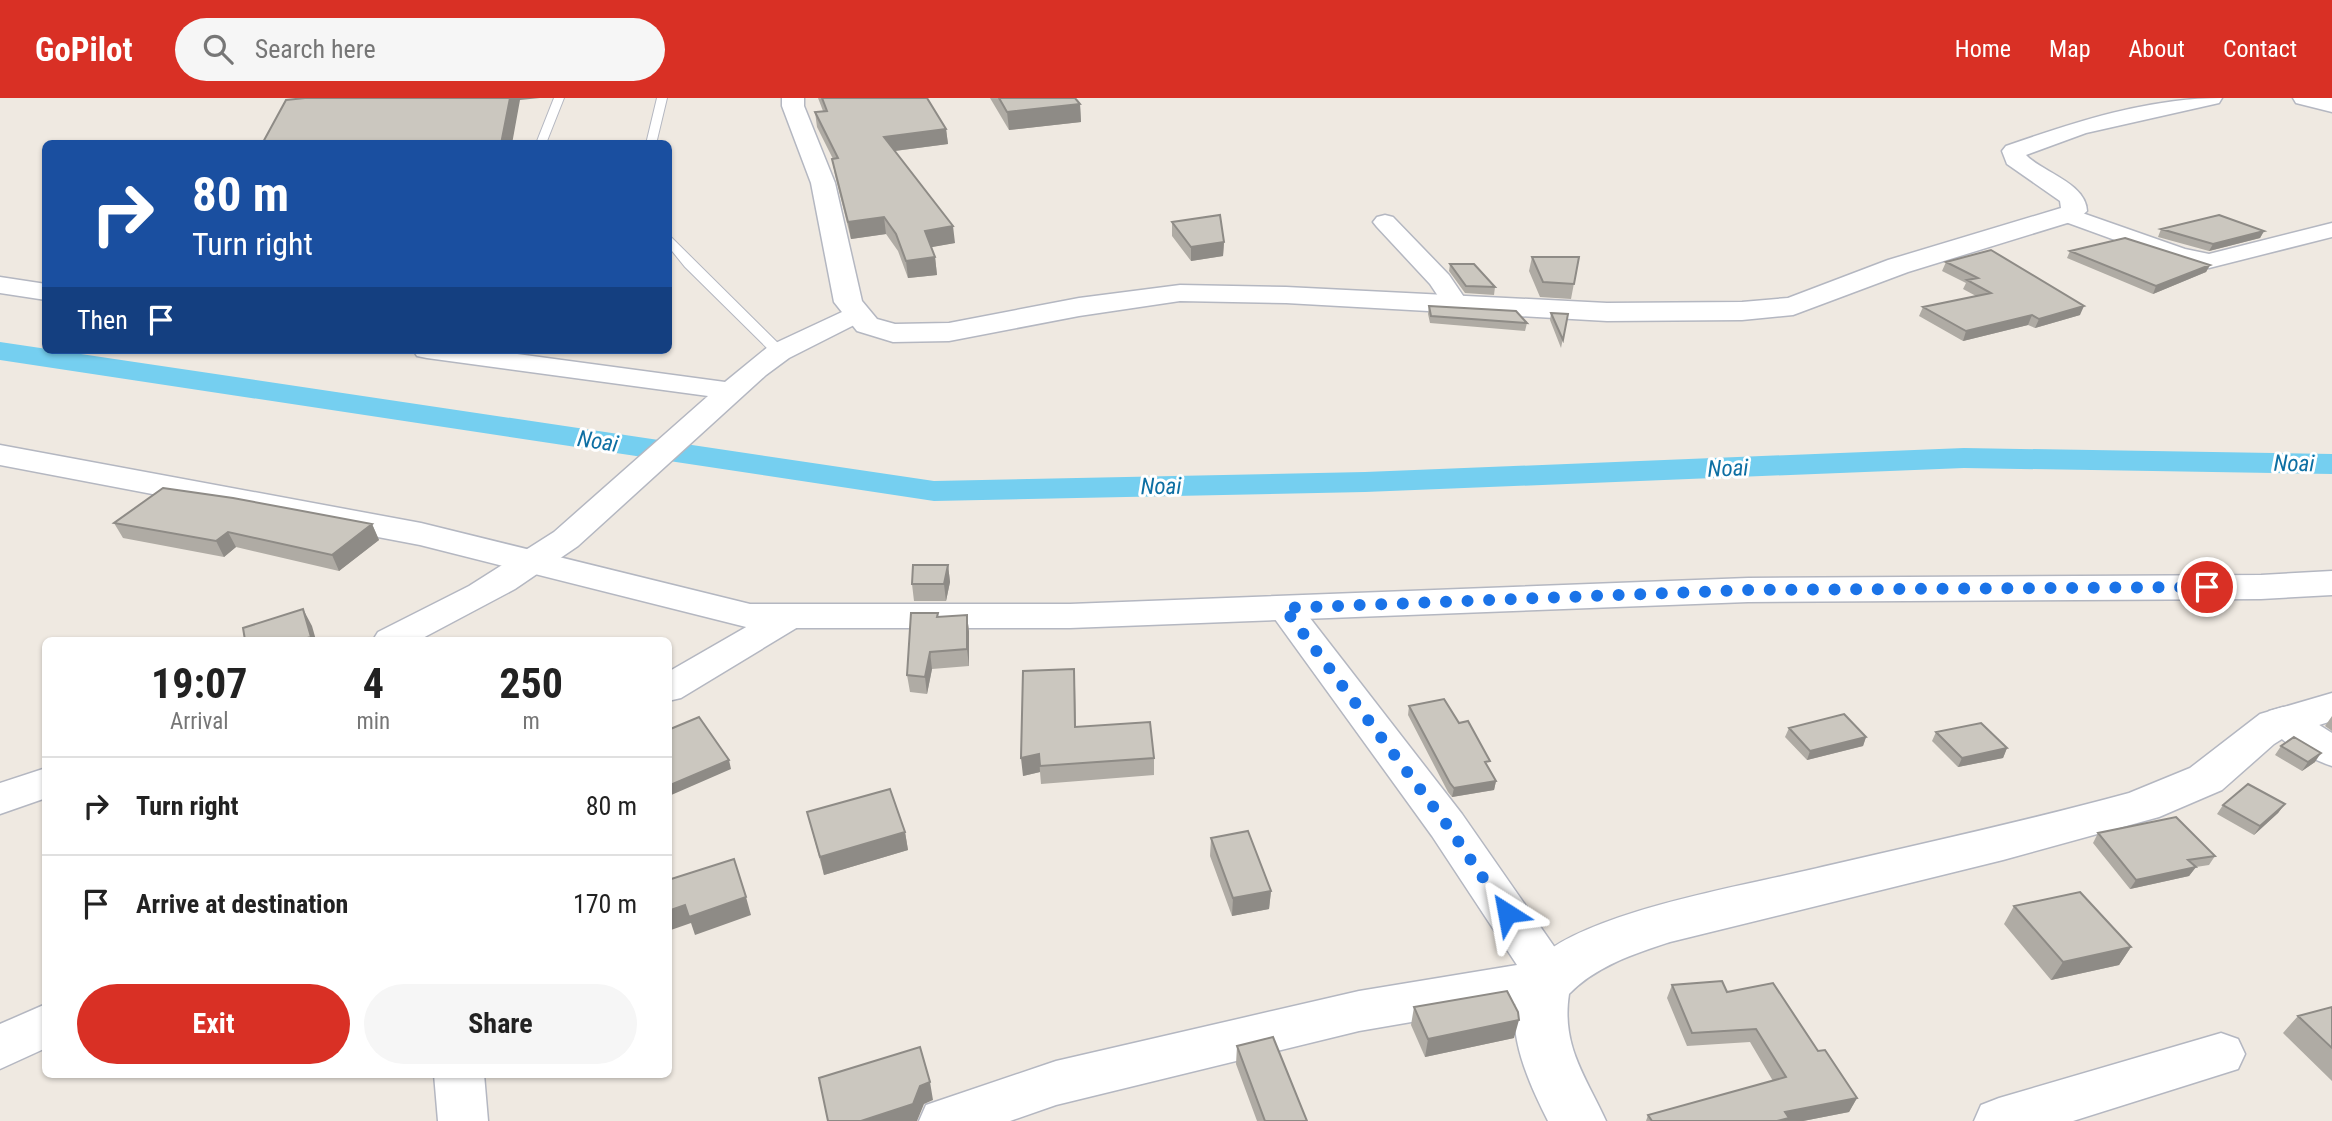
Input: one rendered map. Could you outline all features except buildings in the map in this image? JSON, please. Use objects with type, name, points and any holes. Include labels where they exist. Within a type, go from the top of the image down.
[{"type":"street","points":[[793,98],[793,106],[822,183],[848,302],[867,326],[893,333],[949,332],[1079,307],[1180,293],[1286,295],[1607,312],[1742,311],[1793,306],[1898,266],[2068,215],[2074,211],[2074,204],[2015,159],[2014,151],[2079,128],[2211,98]]},
{"type":"street","points":[[2304,98],[2332,105]]},
{"type":"street","points":[[2068,215],[2179,255],[2209,261],[2332,230]]},
{"type":"street","points":[[1385,222],[1440,280],[1455,303]]},
{"type":"street","points":[[0,285],[42,291]]},
{"type":"street","points":[[397,637],[461,606],[536,562],[566,539],[779,352],[857,313]]},
{"type":"street","points":[[457,354],[732,391]]},
{"type":"street","points":[[0,455],[421,534],[750,616],[1070,616],[1748,590],[2247,587],[2332,583]]},
{"type":"street","points":[[1284,608],[1447,825],[1551,979]]},
{"type":"street","points":[[672,687],[791,616]]},
{"type":"street","points":[[944,1121],[1056,1083],[1333,1017],[1551,979],[1602,946],[1680,920],[2125,811],[2207,778],[2265,729],[2283,720],[2332,707]]},
{"type":"street","points":[[2283,720],[2332,752]]},
{"type":"street","points":[[0,799],[42,783]]},
{"type":"street","points":[[1551,979],[1540,1007],[1544,1042],[1562,1099],[1578,1121]]},
{"type":"street","points":[[0,1048],[42,1026]]},
{"type":"street","points":[[1999,1121],[2221,1054]]},
{"type":"street","points":[[458,1078],[463,1121]]},
{"type":"lane","points":[[542,140],[559,98]]},
{"type":"lane","points":[[652,140],[662,98]]},
{"type":"lane","points":[[672,242],[690,264],[779,352]]},
{"type":"waterway","name":"Noai","points":[[0,351],[934,491],[1365,482],[1964,458],[2332,464]]},
{"type":"route","points":[[1507,913],[1447,825],[1284,608],[1748,590],[2207,587]]}]
